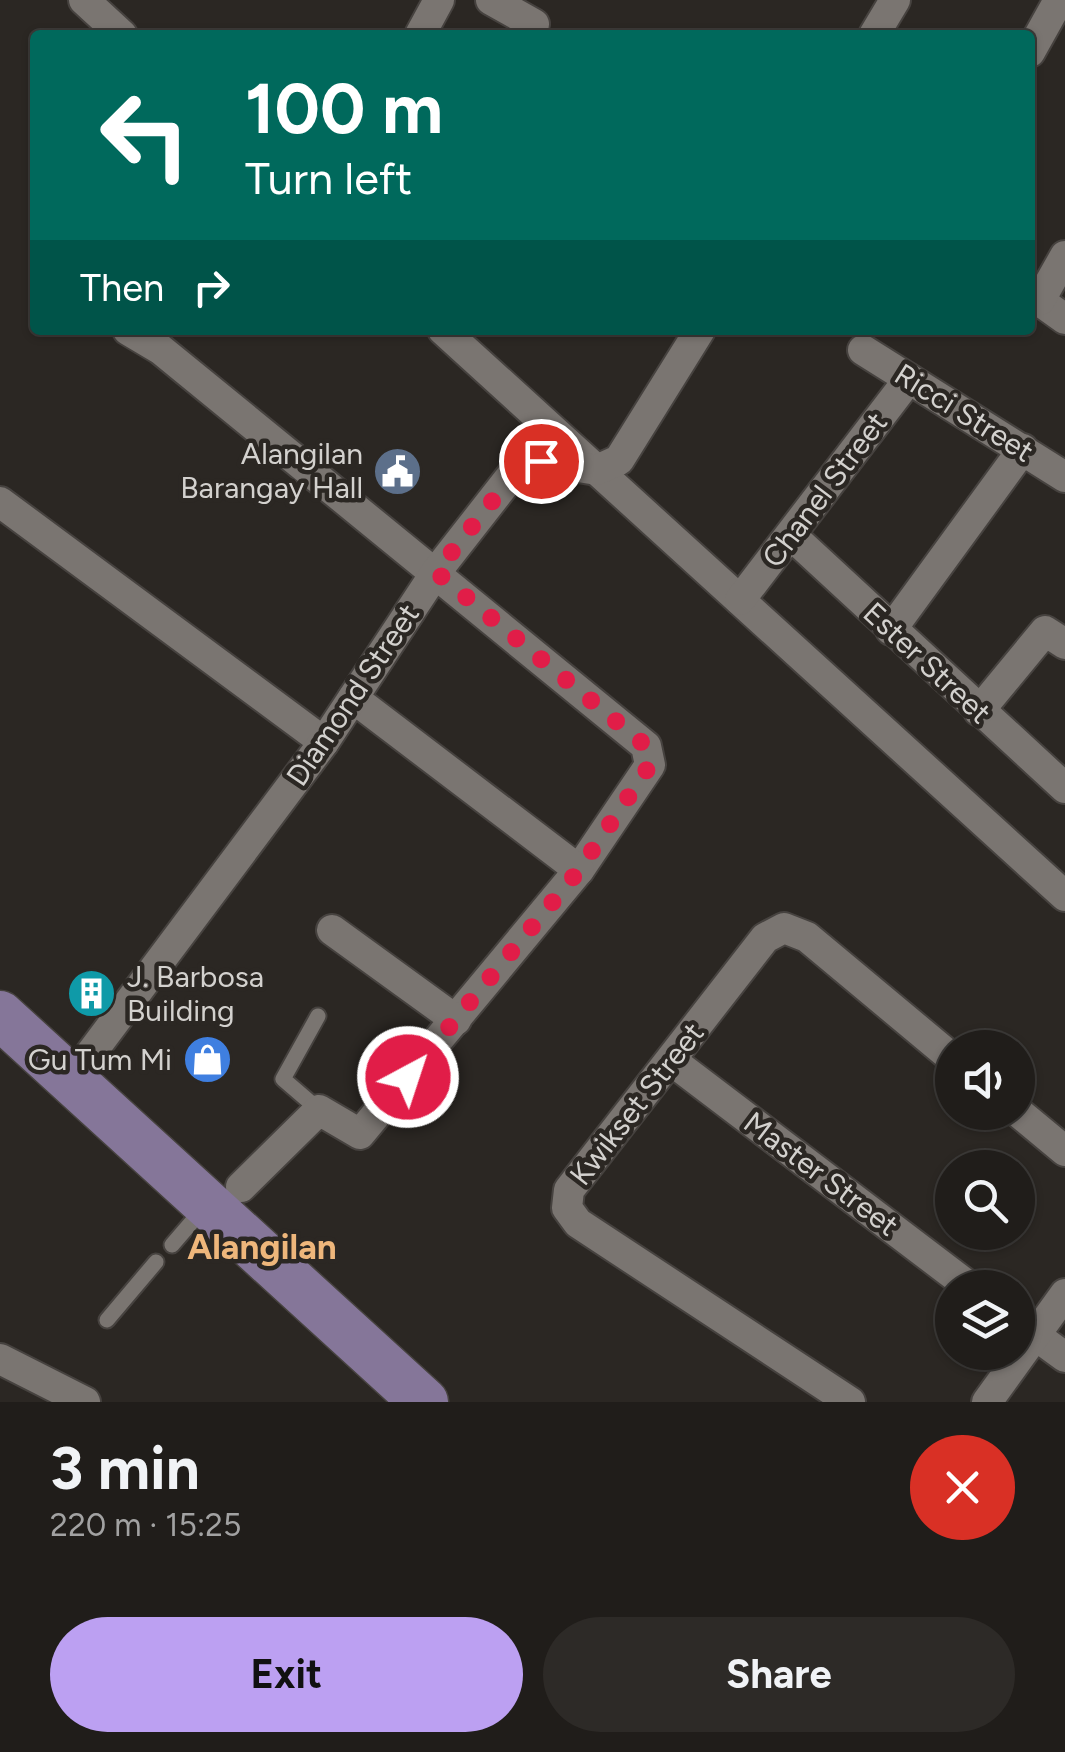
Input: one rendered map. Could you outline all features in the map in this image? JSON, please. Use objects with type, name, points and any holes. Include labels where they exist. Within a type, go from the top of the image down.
[{"type":"main road","points":[[0,1015],[71,1080],[223,1201],[424,1402]]},
{"type":"street","points":[[84,0],[117,30]]},
{"type":"street","points":[[423,30],[439,0]]},
{"type":"street","points":[[491,0],[530,30],[553,0]]},
{"type":"street","points":[[877,30],[895,0]]},
{"type":"street","points":[[1035,43],[1060,0]]},
{"type":"street","points":[[1065,256],[1035,297],[1065,318]]},
{"type":"street","points":[[136,335],[160,349],[646,746],[650,765],[579,870],[360,1134],[320,1110],[223,1201]]},
{"type":"street","points":[[448,335],[1065,896]]},
{"type":"street","points":[[597,470],[619,460],[636,438],[697,335]]},
{"type":"street","name":"Ricci Street","points":[[863,350],[1065,477]]},
{"type":"street","name":"Chanel Street","points":[[740,600],[909,379]]},
{"type":"street","points":[[891,630],[1023,450]]},
{"type":"street","name":"Diamond Street","points":[[71,1080],[324,742],[436,572],[516,471],[541,461],[597,470]]},
{"type":"street","points":[[0,502],[324,742]]},
{"type":"street","name":"Ester Street","points":[[792,536],[1065,788]]},
{"type":"street","points":[[979,712],[1045,632],[1065,644]]},
{"type":"street","points":[[354,698],[579,870]]},
{"type":"street","name":"Kwikset Street","points":[[850,1402],[578,1222],[567,1208],[569,1190],[765,938],[784,928],[807,938],[935,1044]]},
{"type":"street","points":[[332,930],[456,1020]]},
{"type":"street","name":"Master Street","points":[[672,1061],[947,1270]]},
{"type":"street","points":[[1035,1126],[1065,1151]]},
{"type":"street","points":[[1035,1320],[1065,1294]]},
{"type":"street","points":[[1035,1335],[1065,1357]]},
{"type":"street","points":[[0,1359],[85,1402]]},
{"type":"street","points":[[987,1402],[1003,1370]]},
{"type":"lane","points":[[318,1016],[283,1079],[320,1110]]},
{"type":"lane","points":[[172,1245],[223,1201]]},
{"type":"lane","points":[[108,1320],[156,1262]]},
{"type":"place","name":"Alangilan Barangay Hall","points":[[398,471]]},
{"type":"place","name":"J. Barbosa Building","points":[[92,994]]},
{"type":"place","name":"Gu Tum Mi","points":[[207,1060]]},
{"type":"district","name":"Alangilan","points":[[262,1247]]},
{"type":"route","points":[[408,1077],[579,870],[650,765],[646,746],[594,707],[436,572],[516,471],[541,461]]}]
